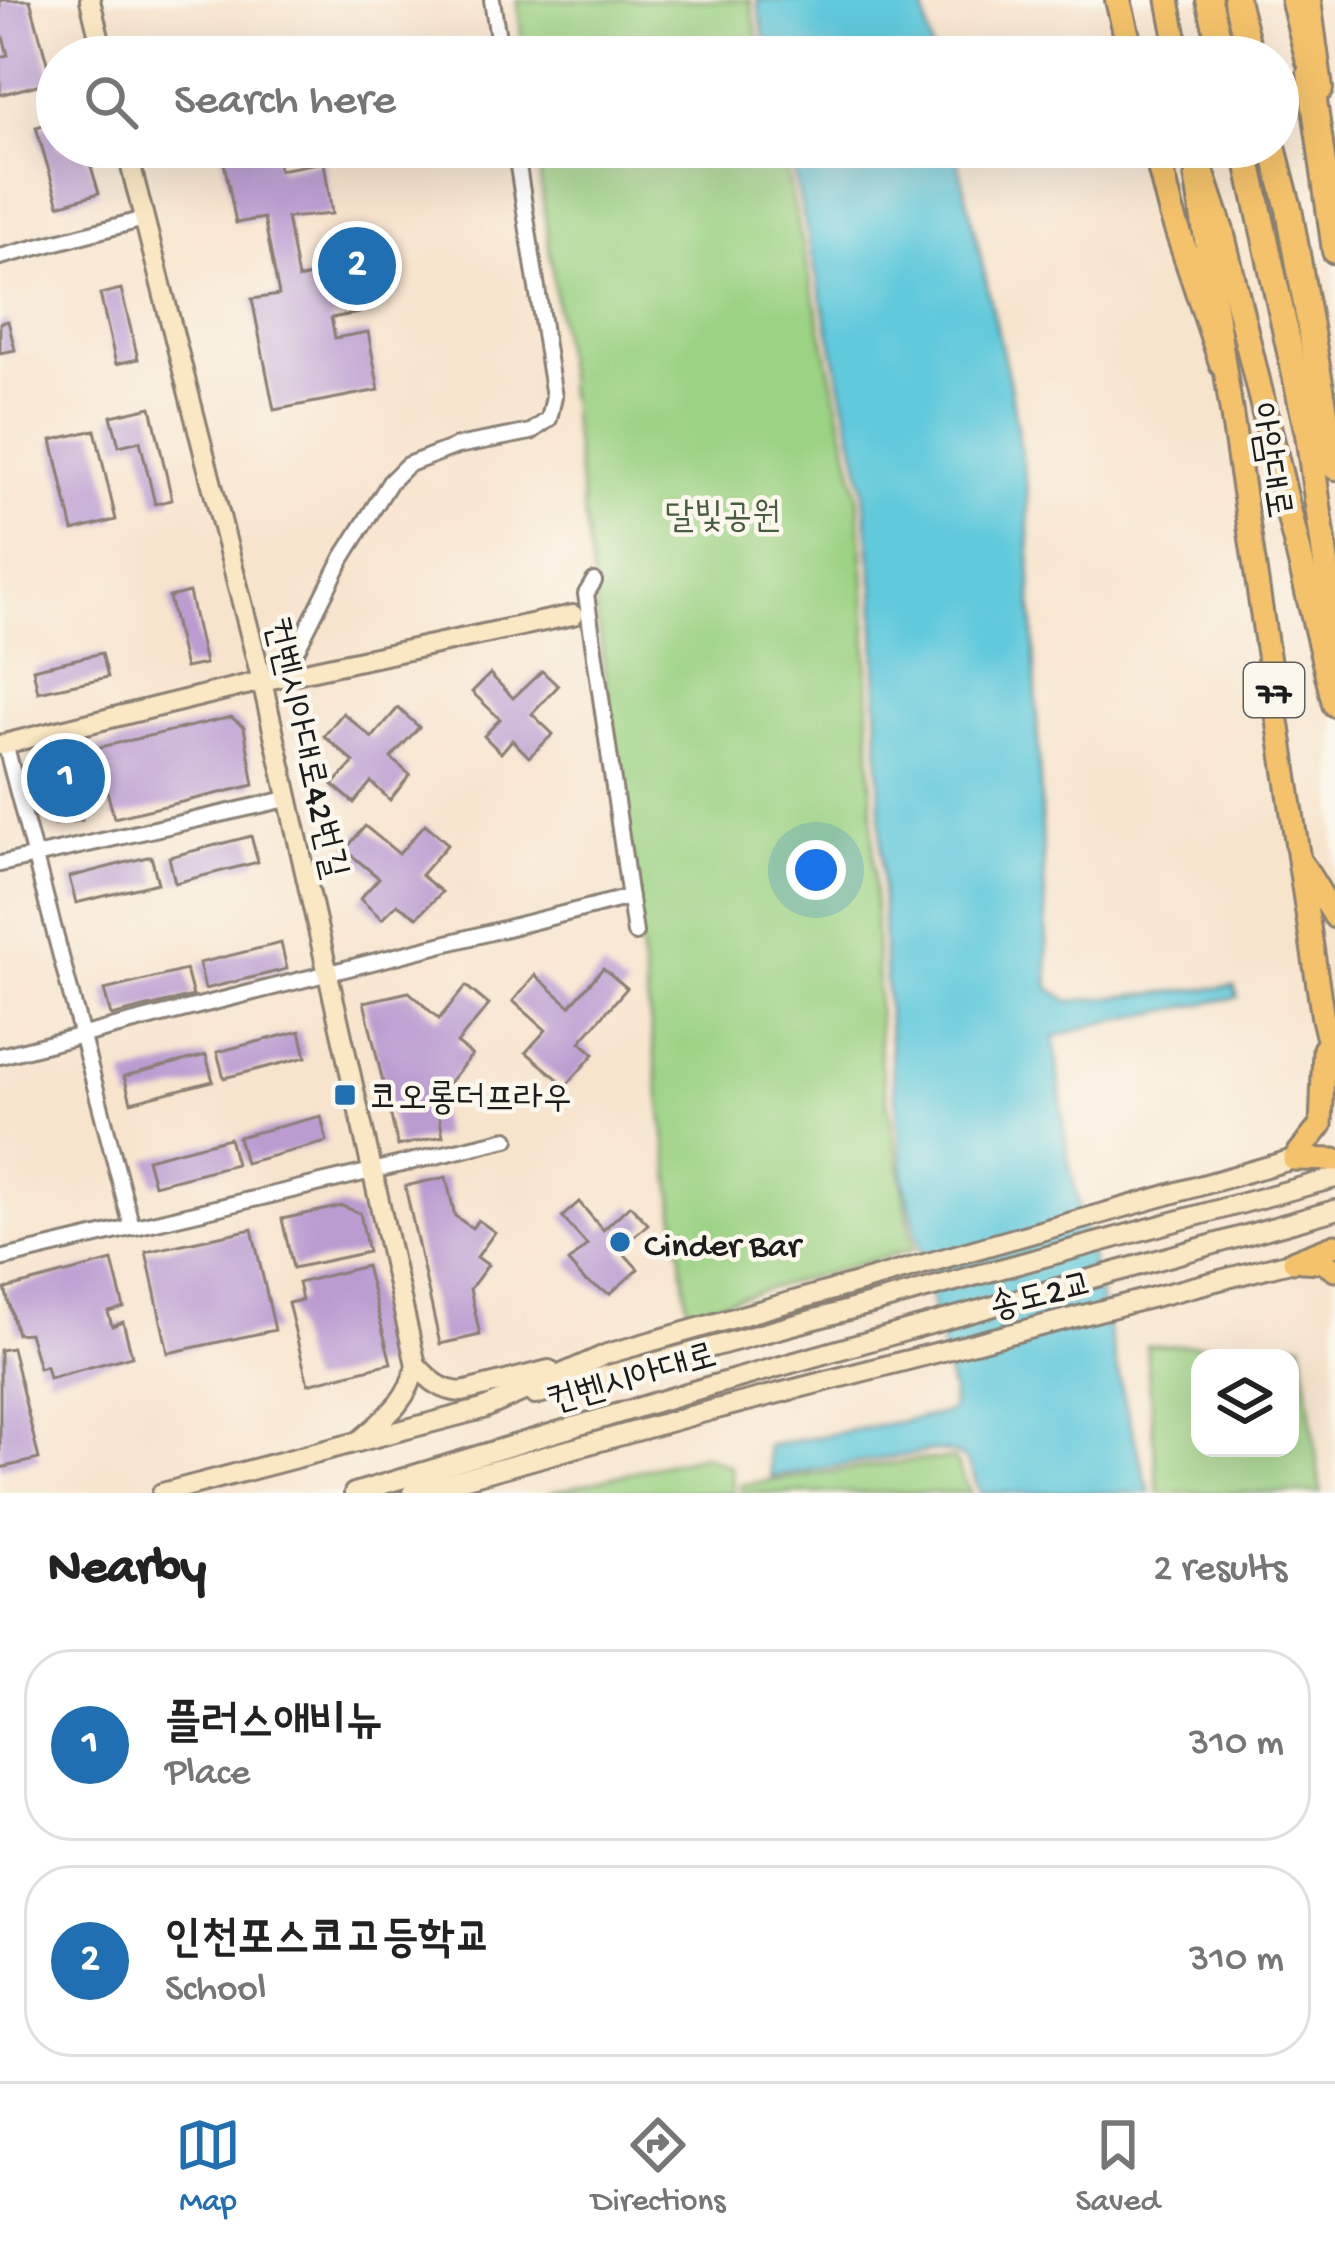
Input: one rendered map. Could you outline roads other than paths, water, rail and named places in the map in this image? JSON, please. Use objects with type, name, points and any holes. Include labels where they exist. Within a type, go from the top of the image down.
[{"type":"highway","points":[[1118,0],[1127,36]]},
{"type":"highway","points":[[1209,0],[1218,36]]},
{"type":"highway","points":[[1236,0],[1245,36]]},
{"type":"highway","points":[[1308,0],[1325,128]]},
{"type":"highway","points":[[1310,72],[1335,251]]},
{"type":"highway","points":[[1160,168],[1222,363]]},
{"type":"highway","points":[[1199,168],[1221,231],[1335,704]]},
{"type":"highway","name":"아암대로","points":[[1250,168],[1308,434],[1335,628]]},
{"type":"highway","name":"아암대로","points":[[1279,168],[1335,467]]},
{"type":"main road","points":[[90,0],[99,36]]},
{"type":"main road","points":[[1168,0],[1175,36]]},
{"type":"main road","points":[[1292,0],[1325,128],[1335,190]]},
{"type":"main road","name":"컨벤시아대로42번길","points":[[131,168],[262,681],[416,1365]]},
{"type":"main road","name":"아암대로","points":[[1195,168],[1313,954],[1329,1009],[1335,1068]]},
{"type":"main road","points":[[2,744],[262,681],[574,615]]},
{"type":"main road","points":[[1299,860],[1335,917]]},
{"type":"main road","points":[[1294,1159],[1321,1125],[1329,1009]]},
{"type":"main road","points":[[913,1281],[1142,1203],[1294,1159],[1335,1160]]},
{"type":"main road","name":"송도2교","points":[[913,1281],[1144,1229],[1335,1178]]},
{"type":"main road","name":"송도2교","points":[[927,1325],[1335,1210]]},
{"type":"main road","points":[[1294,1261],[1335,1245]]},
{"type":"main road","points":[[1294,1261],[1323,1262],[1335,1270]]},
{"type":"main road","name":"송도2교","points":[[932,1354],[1294,1261]]},
{"type":"main road","name":"컨벤시아대로","points":[[483,1409],[607,1354],[913,1281]]},
{"type":"main road","name":"컨벤시아대로","points":[[162,1493],[694,1355],[913,1281]]},
{"type":"main road","name":"컨벤시아대로","points":[[354,1493],[927,1325]]},
{"type":"main road","points":[[416,1365],[432,1382],[462,1393],[607,1354]]},
{"type":"main road","name":"컨벤시아대로","points":[[412,1493],[932,1354]]},
{"type":"main road","points":[[358,1442],[397,1407],[412,1387],[416,1365]]},
{"type":"street","points":[[492,0],[498,36]]},
{"type":"street","points":[[298,646],[341,560],[390,482],[407,465],[457,446],[531,431],[549,419],[554,397],[518,168]]},
{"type":"street","points":[[0,257],[144,220]]},
{"type":"street","points":[[594,581],[586,594],[634,933]]},
{"type":"street","points":[[2,744],[132,1227]]},
{"type":"street","points":[[0,864],[286,799]]},
{"type":"street","points":[[0,1056],[630,897]]},
{"type":"street","points":[[0,1259],[507,1139]]},
{"type":"water","points":[[757,0],[922,0],[929,36],[764,36]]},
{"type":"water","points":[[793,168],[960,168],[1009,380],[1027,489],[1049,988],[1069,1001],[1234,986],[1238,997],[1054,1037],[1067,1154],[1150,1493],[980,1493],[960,1456],[933,1451],[771,1477],[767,1446],[946,1413],[952,1408],[904,1179],[892,1068],[884,954],[874,589],[863,484]]},
{"type":"place","name":"인천포스코고등학교","points":[[357,266]]},
{"type":"place","name":"플러스애비뉴","points":[[66,778]]},
{"type":"place","name":"코오롱더프라우","points":[[345,1095]]},
{"type":"place","name":"Cinder Bar","points":[[620,1242]]},
{"type":"park label","name":"달빛공원","points":[[723,513]]}]
